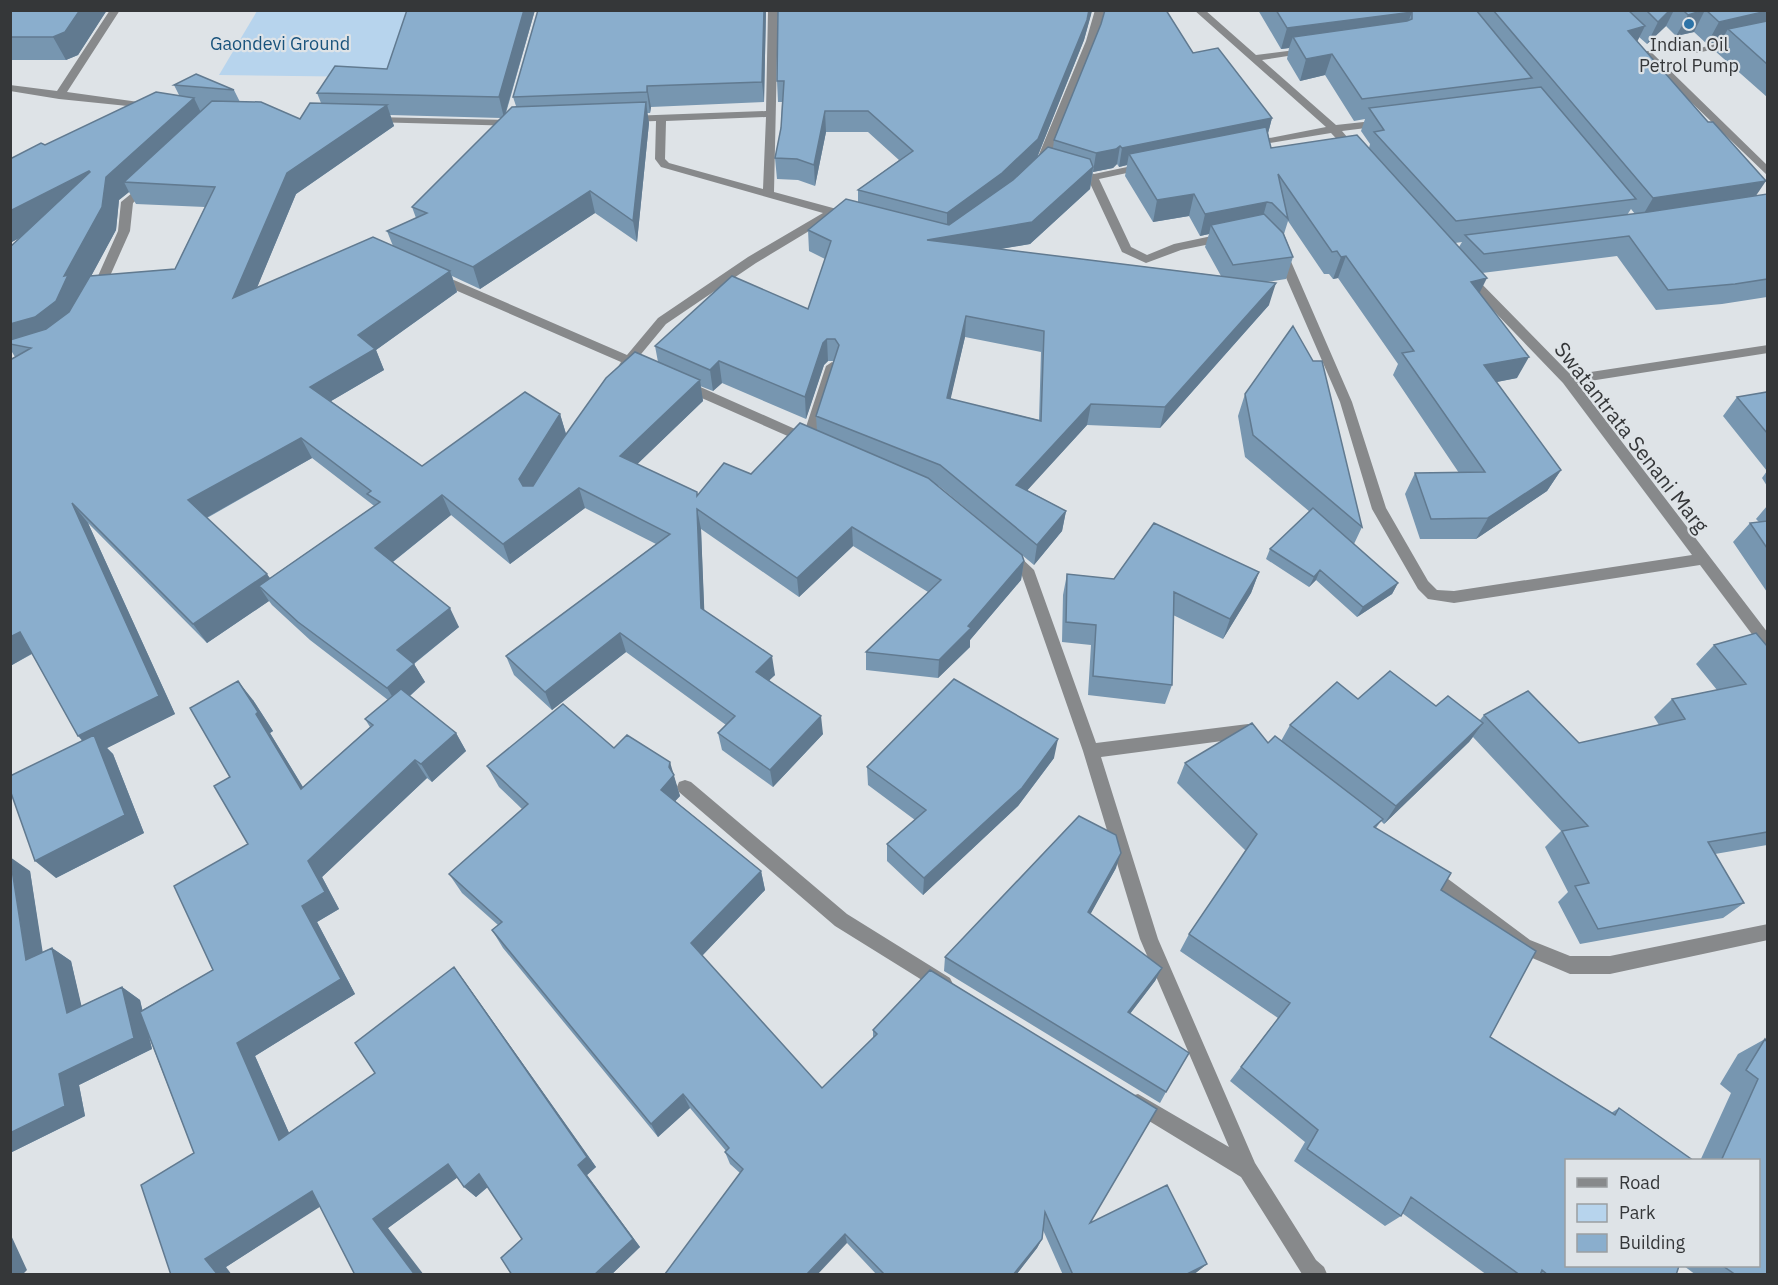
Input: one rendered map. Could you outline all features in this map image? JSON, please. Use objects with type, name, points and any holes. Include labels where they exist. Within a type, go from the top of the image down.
[{"type":"street","points":[[59,96],[115,10]]},
{"type":"street","points":[[768,194],[773,10]]},
{"type":"street","points":[[1053,165],[1100,10]]},
{"type":"street","points":[[1199,10],[1334,129],[1365,163]]},
{"type":"street","points":[[1697,50],[1767,34]]},
{"type":"street","points":[[1636,43],[1767,173]]},
{"type":"street","points":[[1254,58],[1321,48]]},
{"type":"street","points":[[10,88],[160,108]]},
{"type":"street","points":[[358,120],[516,123],[513,112]]},
{"type":"street","points":[[615,119],[771,114]]},
{"type":"street","points":[[661,118],[660,159],[665,165],[856,218]]},
{"type":"street","points":[[1242,147],[1334,129],[1392,121]]},
{"type":"street","points":[[1028,176],[1053,165],[1093,177],[1162,163]]},
{"type":"street","points":[[90,307],[124,231],[127,202],[157,175]]},
{"type":"street","points":[[1093,177],[1126,249],[1146,259],[1178,247],[1237,235]]},
{"type":"street","points":[[615,379],[628,360],[662,321],[752,260],[833,212]]},
{"type":"street","points":[[1268,237],[1283,252],[1347,402],[1379,509],[1423,585],[1433,595],[1454,597],[1702,559]]},
{"type":"street","name":"Swatantrata Senani Marg","points":[[1458,266],[1568,380],[1767,645]]},
{"type":"street","points":[[424,271],[650,369]]},
{"type":"street","points":[[1568,380],[1767,350]]},
{"type":"street","points":[[671,379],[813,442],[832,366]]},
{"type":"street","points":[[993,542],[1027,570],[1091,751],[1149,939],[1248,1170],[1309,1267],[1317,1275]]},
{"type":"street","points":[[1091,751],[1248,731],[1266,746]]},
{"type":"street","points":[[686,787],[841,920],[963,995]]},
{"type":"street","points":[[1418,864],[1524,946],[1570,965],[1610,965],[1767,932]]},
{"type":"street","points":[[1126,1095],[1248,1170]]},
{"type":"green space","name":"Gaondevi Ground","points":[[257,11],[475,11],[455,78],[219,75]]},
{"type":"building","points":[[10,10],[80,10],[65,32],[53,37],[10,37]]},
{"type":"building","points":[[407,10],[524,10],[499,97],[317,93],[335,66],[387,69]]},
{"type":"building","points":[[538,10],[764,10],[762,82],[647,86],[647,92],[513,97]]},
{"type":"building","points":[[778,10],[1089,10],[1087,20],[1038,139],[1002,173],[947,213],[858,190],[913,151],[868,111],[825,111],[814,165],[797,159],[775,158],[781,128],[784,81],[777,81]]},
{"type":"building","points":[[1105,10],[1166,10],[1193,53],[1218,48],[1272,118],[1122,148],[1120,146],[1096,153],[1054,140]]},
{"type":"building","points":[[1276,10],[1476,10],[1532,78],[1362,99],[1332,54],[1306,59],[1293,37],[1407,21],[1412,19],[1412,12],[1287,28]]},
{"type":"building","points":[[1493,10],[1628,10],[1645,26],[1628,31],[1708,122],[1713,122],[1766,181],[1653,198]]},
{"type":"building","points":[[1646,10],[1670,10],[1658,22]]},
{"type":"building","points":[[1683,10],[1704,10],[1688,15]]},
{"type":"building","points":[[1706,10],[1767,10],[1767,11],[1719,22]]},
{"type":"building","points":[[1767,21],[1767,64],[1728,29]]},
{"type":"building","points":[[196,74],[234,90],[174,85]]},
{"type":"building","points":[[1541,87],[1636,199],[1456,221],[1374,132],[1384,130],[1369,108]]},
{"type":"building","points":[[156,92],[194,98],[106,177],[102,207],[64,276],[68,275],[56,301],[35,317],[10,324],[10,247],[90,172],[10,211],[10,159],[41,143],[45,145]]},
{"type":"building","points":[[212,101],[261,102],[300,119],[310,103],[387,105],[287,173],[233,298],[373,237],[450,271],[358,335],[375,349],[310,387],[422,466],[525,392],[560,414],[519,479],[523,486],[533,486],[606,378],[635,352],[700,380],[620,456],[697,492],[697,496],[724,463],[751,474],[800,423],[928,478],[1022,555],[1024,561],[968,626],[971,628],[939,660],[866,652],[941,580],[852,527],[797,578],[697,509],[701,608],[772,656],[756,672],[821,716],[770,770],[718,733],[735,716],[620,633],[545,692],[506,656],[670,534],[579,488],[503,544],[442,495],[375,548],[450,608],[397,650],[414,664],[387,688],[298,622],[259,586],[380,502],[367,494],[371,491],[301,438],[188,500],[267,574],[193,624],[72,503],[159,696],[78,736],[20,632],[10,637],[10,360],[31,348],[10,344],[10,340],[46,329],[69,312],[90,276],[175,269],[215,187],[124,182]]},
{"type":"building","points":[[646,102],[633,221],[590,191],[473,267],[387,231],[427,213],[412,207],[512,107]]},
{"type":"building","points":[[1266,127],[1271,148],[1357,135],[1487,278],[1471,282],[1529,357],[1484,365],[1561,470],[1488,518],[1431,519],[1415,473],[1485,472],[1402,353],[1414,351],[1346,256],[1341,257],[1337,251],[1332,252],[1278,174],[1288,219],[1272,203],[1267,202],[1205,214],[1194,194],[1157,200],[1129,154]]},
{"type":"building","points":[[1048,147],[1090,159],[1093,167],[1032,222],[927,240],[1276,283],[1165,407],[1091,404],[1016,485],[1066,511],[1037,545],[940,465],[816,416],[839,345],[835,339],[827,339],[823,343],[805,397],[719,361],[710,370],[655,346],[732,276],[808,309],[831,241],[808,230],[846,199],[949,225],[1013,180]],"holes":[[[966,316],[1044,331],[1041,421],[947,398]]]},
{"type":"building","points":[[1767,194],[1767,279],[1735,284],[1668,290],[1629,236],[1484,254],[1465,235],[1648,212]]},
{"type":"building","points":[[1264,214],[1283,233],[1293,257],[1233,265],[1211,225]]},
{"type":"building","points":[[1293,326],[1313,361],[1322,361],[1362,527],[1253,435],[1245,394]]},
{"type":"building","points":[[1767,392],[1767,433],[1737,397]]},
{"type":"building","points":[[1313,508],[1398,583],[1363,607],[1320,570],[1314,577],[1270,549]]},
{"type":"building","points":[[1767,521],[1767,548],[1750,523]]},
{"type":"building","points":[[1154,523],[1259,572],[1230,619],[1174,592],[1172,685],[1093,676],[1096,625],[1066,622],[1067,574],[1114,579]]},
{"type":"building","points":[[1756,633],[1767,646],[1767,832],[1708,842],[1744,903],[1598,929],[1575,886],[1589,883],[1562,831],[1588,826],[1484,715],[1528,691],[1579,743],[1685,719],[1672,699],[1746,684],[1714,645]]},
{"type":"building","points":[[1390,671],[1436,706],[1448,696],[1483,723],[1396,806],[1290,725],[1337,682],[1358,699]]},
{"type":"building","points":[[954,679],[1058,739],[1022,788],[924,878],[887,844],[926,810],[867,767]]},
{"type":"building","points":[[238,681],[301,789],[373,725],[365,719],[401,689],[456,733],[421,764],[415,760],[308,861],[325,892],[302,906],[341,979],[237,1043],[279,1140],[375,1073],[355,1043],[454,967],[587,1157],[578,1165],[633,1239],[594,1275],[512,1275],[501,1258],[522,1239],[479,1174],[464,1187],[448,1164],[373,1219],[415,1275],[355,1275],[312,1191],[205,1259],[218,1275],[171,1275],[141,1185],[194,1153],[140,1012],[213,970],[174,886],[248,844],[214,786],[230,777],[190,708]]},
{"type":"building","points":[[563,704],[614,748],[627,735],[670,762],[669,767],[674,775],[661,790],[761,871],[691,943],[822,1088],[877,1034],[873,1030],[930,970],[1157,1109],[1090,1223],[1167,1185],[1207,1264],[1185,1275],[1073,1275],[1045,1212],[1042,1239],[1013,1275],[885,1275],[845,1234],[806,1275],[666,1275],[743,1169],[725,1152],[729,1148],[683,1094],[651,1124],[492,930],[502,922],[449,874],[528,804],[487,766]]},
{"type":"building","points":[[1252,723],[1268,743],[1275,736],[1383,819],[1374,827],[1451,873],[1441,890],[1536,951],[1490,1037],[1615,1115],[1619,1108],[1691,1159],[1565,1159],[1565,1267],[1679,1267],[1676,1275],[1548,1275],[1542,1270],[1540,1275],[1520,1275],[1411,1197],[1401,1216],[1307,1149],[1318,1130],[1241,1067],[1290,1003],[1189,934],[1257,834],[1185,763]]},
{"type":"building","points":[[94,735],[125,815],[35,861],[10,790],[10,776]]},
{"type":"building","points":[[1079,816],[1116,835],[1121,853],[1088,912],[1162,968],[1128,1012],[1189,1053],[1166,1092],[945,957]]},
{"type":"building","points":[[10,857],[26,960],[52,948],[67,1013],[122,987],[134,1038],[59,1074],[65,1106],[10,1133]]},
{"type":"building","points":[[1765,1039],[1767,1042],[1767,1275],[1736,1275],[1724,1267],[1760,1267],[1760,1159],[1722,1159],[1758,1079],[1746,1070]]},
{"type":"place","name":"Indian Oil Petrol Pump","points":[[1689,24]]}]
